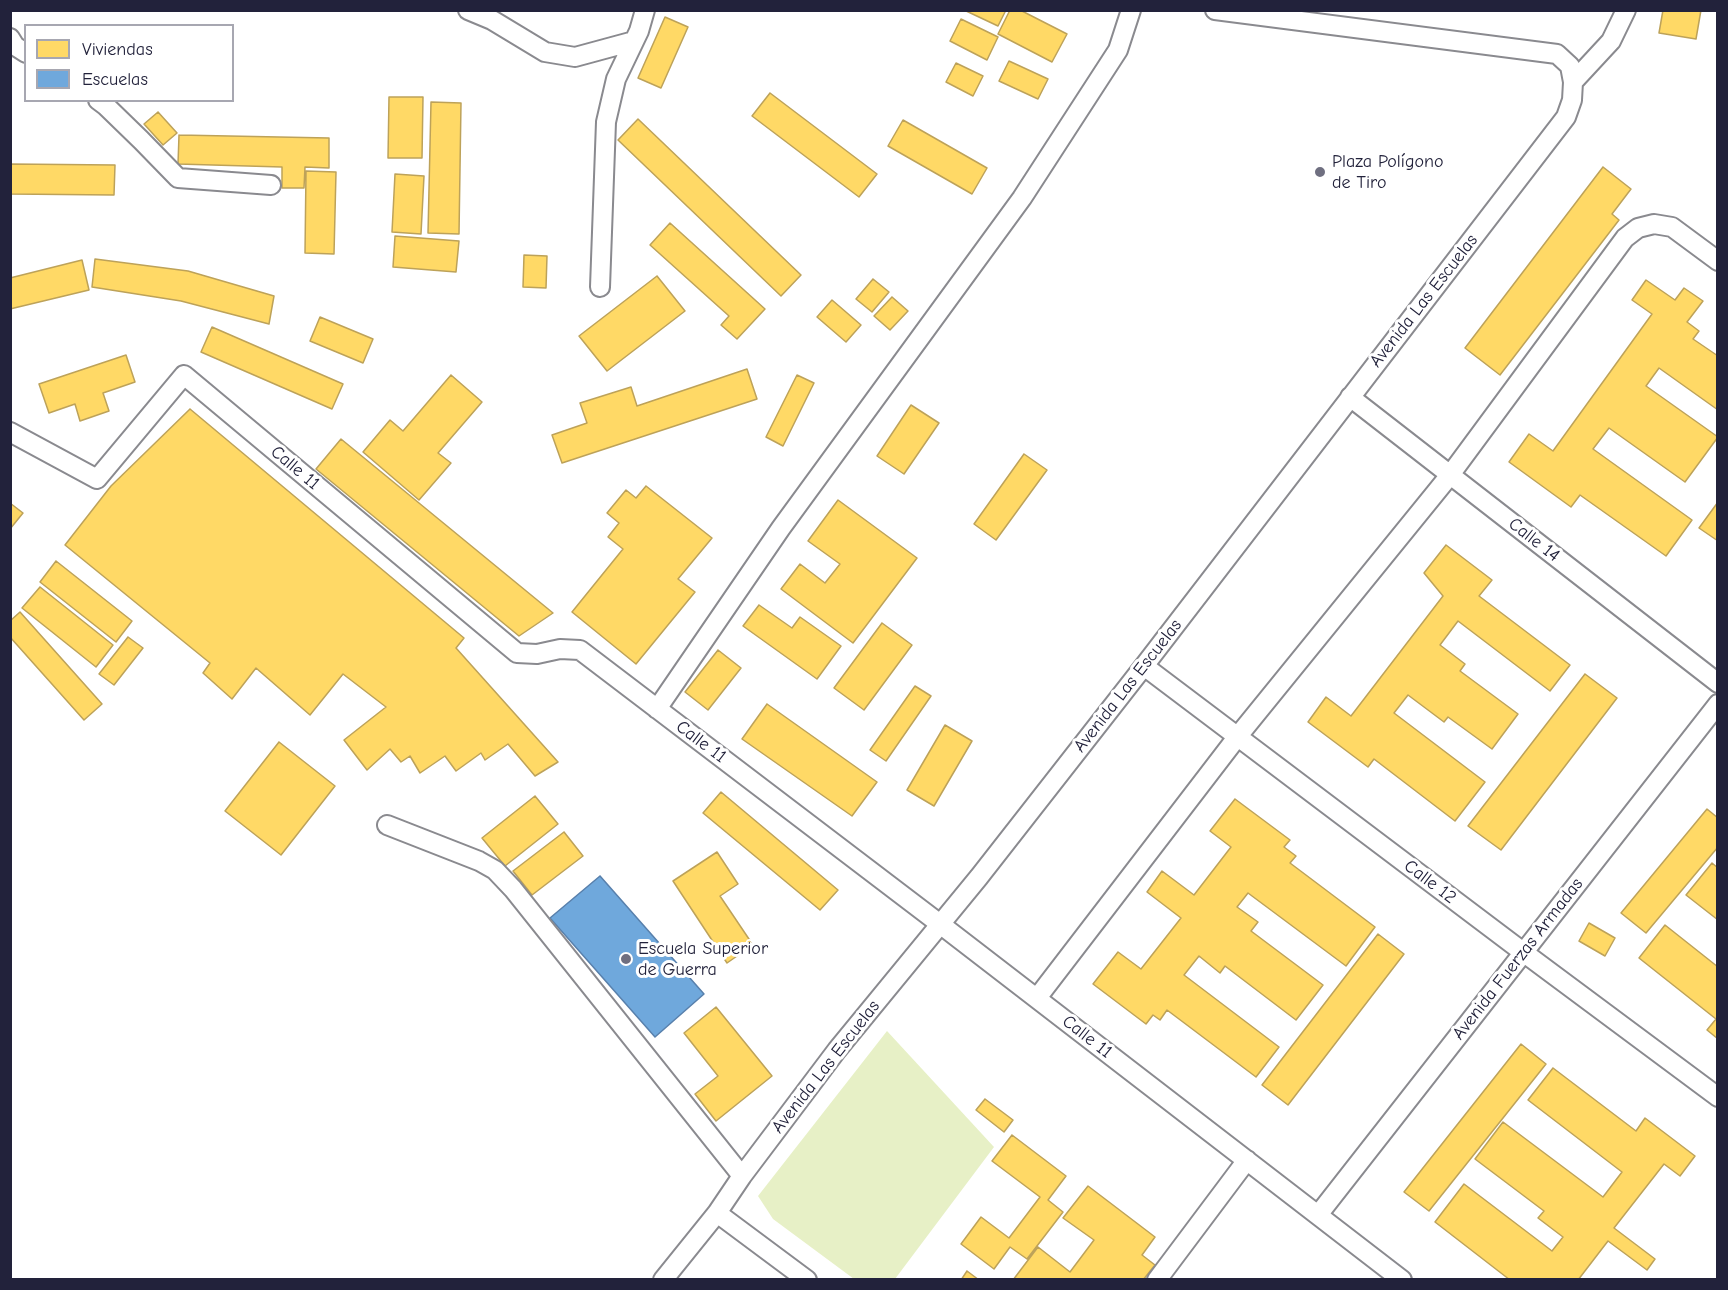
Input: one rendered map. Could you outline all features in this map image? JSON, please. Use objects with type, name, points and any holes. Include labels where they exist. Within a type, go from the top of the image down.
[{"type":"street","points":[[468,10],[492,20],[545,52],[574,57],[634,41]]},
{"type":"street","points":[[600,287],[606,122],[616,79],[634,41],[645,10]]},
{"type":"street","points":[[657,709],[781,528],[1022,198],[1118,50],[1131,10]]},
{"type":"street","points":[[1215,10],[1557,54],[1570,66],[1573,82]]},
{"type":"street","points":[[1573,82],[1611,41],[1626,10]]},
{"type":"street","points":[[10,38],[15,46],[24,51]]},
{"type":"street","name":"Avenida Las Escuelas","points":[[663,1280],[717,1213],[742,1176],[837,1050],[1144,666],[1566,117],[1572,100],[1573,82]]},
{"type":"street","points":[[101,102],[177,177],[271,185]]},
{"type":"street","points":[[1037,998],[1238,736],[1450,475],[1625,238],[1638,228],[1654,224],[1672,227],[1718,261]]},
{"type":"street","name":"Calle 11","points":[[10,432],[97,479],[184,375],[517,653],[537,654],[560,649],[580,650],[1402,1280]]},
{"type":"street","name":"Calle 14","points":[[1350,397],[1718,683]]},
{"type":"street","name":"Calle 12","points":[[1144,666],[1718,1097]]},
{"type":"street","name":"Avenida Fuerzas Armadas","points":[[1318,1215],[1718,704]]},
{"type":"street","points":[[387,825],[479,861],[495,870],[513,889],[742,1176]]},
{"type":"street","points":[[1157,1280],[1247,1160]]},
{"type":"street","points":[[717,1213],[807,1280]]},
{"type":"green space","points":[[887,1031],[994,1147],[895,1279],[854,1279],[773,1219],[758,1196]]},
{"type":"building: Viviendas","points":[[964,10],[1006,10],[998,26]]},
{"type":"building: Viviendas","points":[[1010,10],[1020,10],[1067,34],[1052,62],[998,34]]},
{"type":"building: Viviendas","points":[[1663,10],[1701,10],[1696,39],[1659,33]]},
{"type":"building: Viviendas","points":[[665,17],[688,27],[661,88],[638,78]]},
{"type":"building: Viviendas","points":[[961,19],[998,37],[987,60],[950,41]]},
{"type":"building: Viviendas","points":[[1009,61],[1048,79],[1038,99],[999,81]]},
{"type":"building: Viviendas","points":[[956,63],[983,76],[973,96],[946,82]]},
{"type":"building: Viviendas","points":[[770,93],[877,174],[859,197],[752,116]]},
{"type":"building: Viviendas","points":[[389,97],[423,97],[422,158],[388,158]]},
{"type":"building: Viviendas","points":[[431,102],[461,103],[459,234],[428,233]]},
{"type":"building: Viviendas","points":[[158,112],[177,133],[163,145],[144,124]]},
{"type":"building: Viviendas","points":[[638,119],[801,275],[781,296],[618,140]]},
{"type":"building: Viviendas","points":[[903,120],[987,168],[972,194],[888,146]]},
{"type":"building: Viviendas","points":[[179,135],[329,138],[329,168],[305,167],[304,188],[282,188],[282,167],[178,164]]},
{"type":"building: Viviendas","points":[[10,164],[115,165],[114,195],[10,194]]},
{"type":"building: Viviendas","points":[[1603,167],[1631,189],[1612,214],[1619,220],[1500,375],[1465,348]]},
{"type":"building: Viviendas","points":[[306,171],[336,172],[334,254],[305,253]]},
{"type":"building: Viviendas","points":[[395,174],[424,176],[421,234],[392,232]]},
{"type":"building: Viviendas","points":[[670,223],[765,309],[737,339],[721,325],[729,316],[650,245]]},
{"type":"building: Viviendas","points":[[395,236],[459,241],[456,272],[393,267]]},
{"type":"building: Viviendas","points":[[524,255],[547,256],[546,288],[523,287]]},
{"type":"building: Viviendas","points":[[95,259],[188,271],[274,296],[269,324],[181,301],[92,287]]},
{"type":"building: Viviendas","points":[[82,260],[89,290],[10,309],[10,278]]},
{"type":"building: Viviendas","points":[[657,276],[685,311],[607,371],[579,336]]},
{"type":"building: Viviendas","points":[[873,279],[889,292],[872,312],[856,299]]},
{"type":"building: Viviendas","points":[[1646,280],[1675,300],[1684,288],[1703,301],[1687,322],[1699,331],[1693,339],[1718,356],[1718,410],[1659,368],[1646,386],[1718,437],[1685,482],[1609,428],[1593,449],[1692,520],[1666,556],[1580,495],[1571,507],[1509,462],[1529,434],[1553,451],[1652,314],[1632,300]]},
{"type":"building: Viviendas","points":[[892,297],[908,311],[890,330],[874,316]]},
{"type":"building: Viviendas","points":[[832,300],[861,325],[846,342],[817,317]]},
{"type":"building: Viviendas","points":[[320,317],[373,339],[363,363],[310,341]]},
{"type":"building: Viviendas","points":[[212,327],[343,384],[332,409],[201,352]]},
{"type":"building: Viviendas","points":[[126,355],[135,382],[103,393],[109,411],[80,421],[75,404],[49,413],[39,384]]},
{"type":"building: Viviendas","points":[[747,369],[757,399],[562,463],[552,435],[587,423],[580,403],[631,387],[637,406]]},
{"type":"building: Viviendas","points":[[451,375],[482,402],[438,453],[451,463],[419,500],[363,452],[390,420],[403,431]]},
{"type":"building: Viviendas","points":[[797,375],[814,383],[783,446],[766,437]]},
{"type":"building: Viviendas","points":[[911,405],[939,423],[904,474],[877,456]]},
{"type":"building: Viviendas","points":[[190,409],[464,638],[456,648],[558,762],[535,776],[508,744],[485,760],[481,753],[456,771],[445,756],[420,773],[410,756],[401,762],[390,749],[367,770],[344,740],[386,707],[343,674],[310,715],[256,668],[232,699],[203,673],[210,663],[65,545],[111,486]]},
{"type":"building: Viviendas","points":[[341,439],[553,613],[519,636],[316,469]]},
{"type":"building: Viviendas","points":[[1024,454],[1047,470],[996,540],[974,524]]},
{"type":"building: Viviendas","points":[[646,486],[712,538],[678,579],[695,592],[636,664],[572,612],[623,549],[608,537],[619,523],[607,513],[626,490],[636,498]]},
{"type":"building: Viviendas","points":[[838,500],[917,558],[853,643],[781,589],[800,564],[825,583],[840,564],[808,541]]},
{"type":"building: Viviendas","points":[[1718,502],[1718,541],[1699,528]]},
{"type":"building: Viviendas","points":[[10,503],[23,513],[10,529]]},
{"type":"building: Viviendas","points":[[1446,545],[1492,580],[1479,596],[1570,665],[1550,691],[1458,621],[1440,645],[1465,664],[1460,671],[1518,714],[1492,749],[1448,717],[1444,722],[1408,695],[1394,713],[1485,782],[1455,821],[1374,759],[1368,767],[1308,722],[1326,697],[1351,716],[1443,596],[1424,573]]},
{"type":"building: Viviendas","points":[[56,561],[132,621],[116,642],[40,582]]},
{"type":"building: Viviendas","points":[[40,587],[113,645],[96,667],[22,608]]},
{"type":"building: Viviendas","points":[[759,605],[792,628],[800,617],[841,646],[817,679],[743,626]]},
{"type":"building: Viviendas","points":[[20,612],[102,704],[84,720],[10,637],[10,621]]},
{"type":"building: Viviendas","points":[[882,623],[912,645],[864,710],[834,688]]},
{"type":"building: Viviendas","points":[[128,637],[143,648],[114,685],[99,674]]},
{"type":"building: Viviendas","points":[[718,650],[741,668],[708,710],[685,692]]},
{"type":"building: Viviendas","points":[[1585,674],[1617,698],[1501,850],[1468,826]]},
{"type":"building: Viviendas","points":[[915,686],[931,696],[886,761],[870,750]]},
{"type":"building: Viviendas","points":[[767,704],[877,782],[852,816],[742,739]]},
{"type":"building: Viviendas","points":[[945,725],[972,741],[934,806],[907,790]]},
{"type":"building: Viviendas","points":[[279,742],[335,786],[281,855],[225,811]]},
{"type":"building: Viviendas","points":[[721,792],[838,890],[820,910],[703,813]]},
{"type":"building: Viviendas","points":[[535,796],[558,824],[505,866],[482,838]]},
{"type":"building: Viviendas","points":[[1235,799],[1290,840],[1284,847],[1296,856],[1290,863],[1375,927],[1346,966],[1248,893],[1237,907],[1258,922],[1251,931],[1323,985],[1296,1020],[1225,966],[1220,973],[1199,956],[1184,975],[1279,1047],[1256,1077],[1167,1010],[1160,1020],[1153,1015],[1146,1024],[1093,984],[1118,952],[1141,969],[1181,918],[1147,892],[1162,871],[1194,895],[1231,847],[1210,831]]},
{"type":"building: Viviendas","points":[[1707,809],[1718,818],[1718,847],[1646,933],[1621,913]]},
{"type":"building: Viviendas","points":[[564,832],[583,856],[532,895],[513,871]]},
{"type":"building: Viviendas","points":[[717,852],[738,884],[720,896],[753,945],[727,963],[673,881]]},
{"type":"building: Viviendas","points":[[1712,863],[1718,868],[1718,920],[1686,895]]},
{"type":"building: Viviendas","points":[[1589,923],[1615,938],[1605,956],[1579,941]]},
{"type":"building: Viviendas","points":[[1665,925],[1718,967],[1718,1039],[1707,1030],[1716,1019],[1639,958]]},
{"type":"building: Viviendas","points":[[1378,934],[1404,954],[1288,1105],[1262,1085]]},
{"type":"building: Viviendas","points":[[716,1007],[772,1076],[716,1121],[695,1094],[718,1076],[684,1033]]},
{"type":"building: Viviendas","points":[[1521,1044],[1546,1064],[1429,1211],[1404,1192]]},
{"type":"building: Viviendas","points":[[1553,1068],[1636,1131],[1645,1118],[1695,1156],[1680,1176],[1664,1164],[1614,1228],[1655,1259],[1647,1270],[1608,1241],[1578,1280],[1510,1280],[1435,1222],[1464,1184],[1552,1251],[1563,1237],[1538,1218],[1544,1211],[1475,1159],[1503,1122],[1603,1197],[1622,1172],[1528,1100]]},
{"type":"building: Viviendas","points":[[985,1099],[1013,1120],[1004,1132],[976,1110]]},
{"type":"building: Viviendas","points":[[1012,1135],[1066,1176],[1048,1200],[1063,1212],[1027,1259],[1010,1247],[994,1269],[961,1244],[981,1217],[1009,1238],[1040,1197],[992,1161]]},
{"type":"building: Viviendas","points":[[1088,1186],[1155,1237],[1142,1255],[1155,1265],[1143,1280],[1013,1280],[1038,1247],[1070,1272],[1094,1240],[1063,1218]]},
{"type":"building: Viviendas","points":[[967,1271],[979,1280],[961,1280]]},
{"type":"building: Escuelas","points":[[600,876],[704,994],[655,1037],[550,918]]},
{"type":"place","name":"Plaza Polígono de Tiro","points":[[1320,172]]},
{"type":"place","name":"Escuela Superior de Guerra","points":[[626,959]]}]
